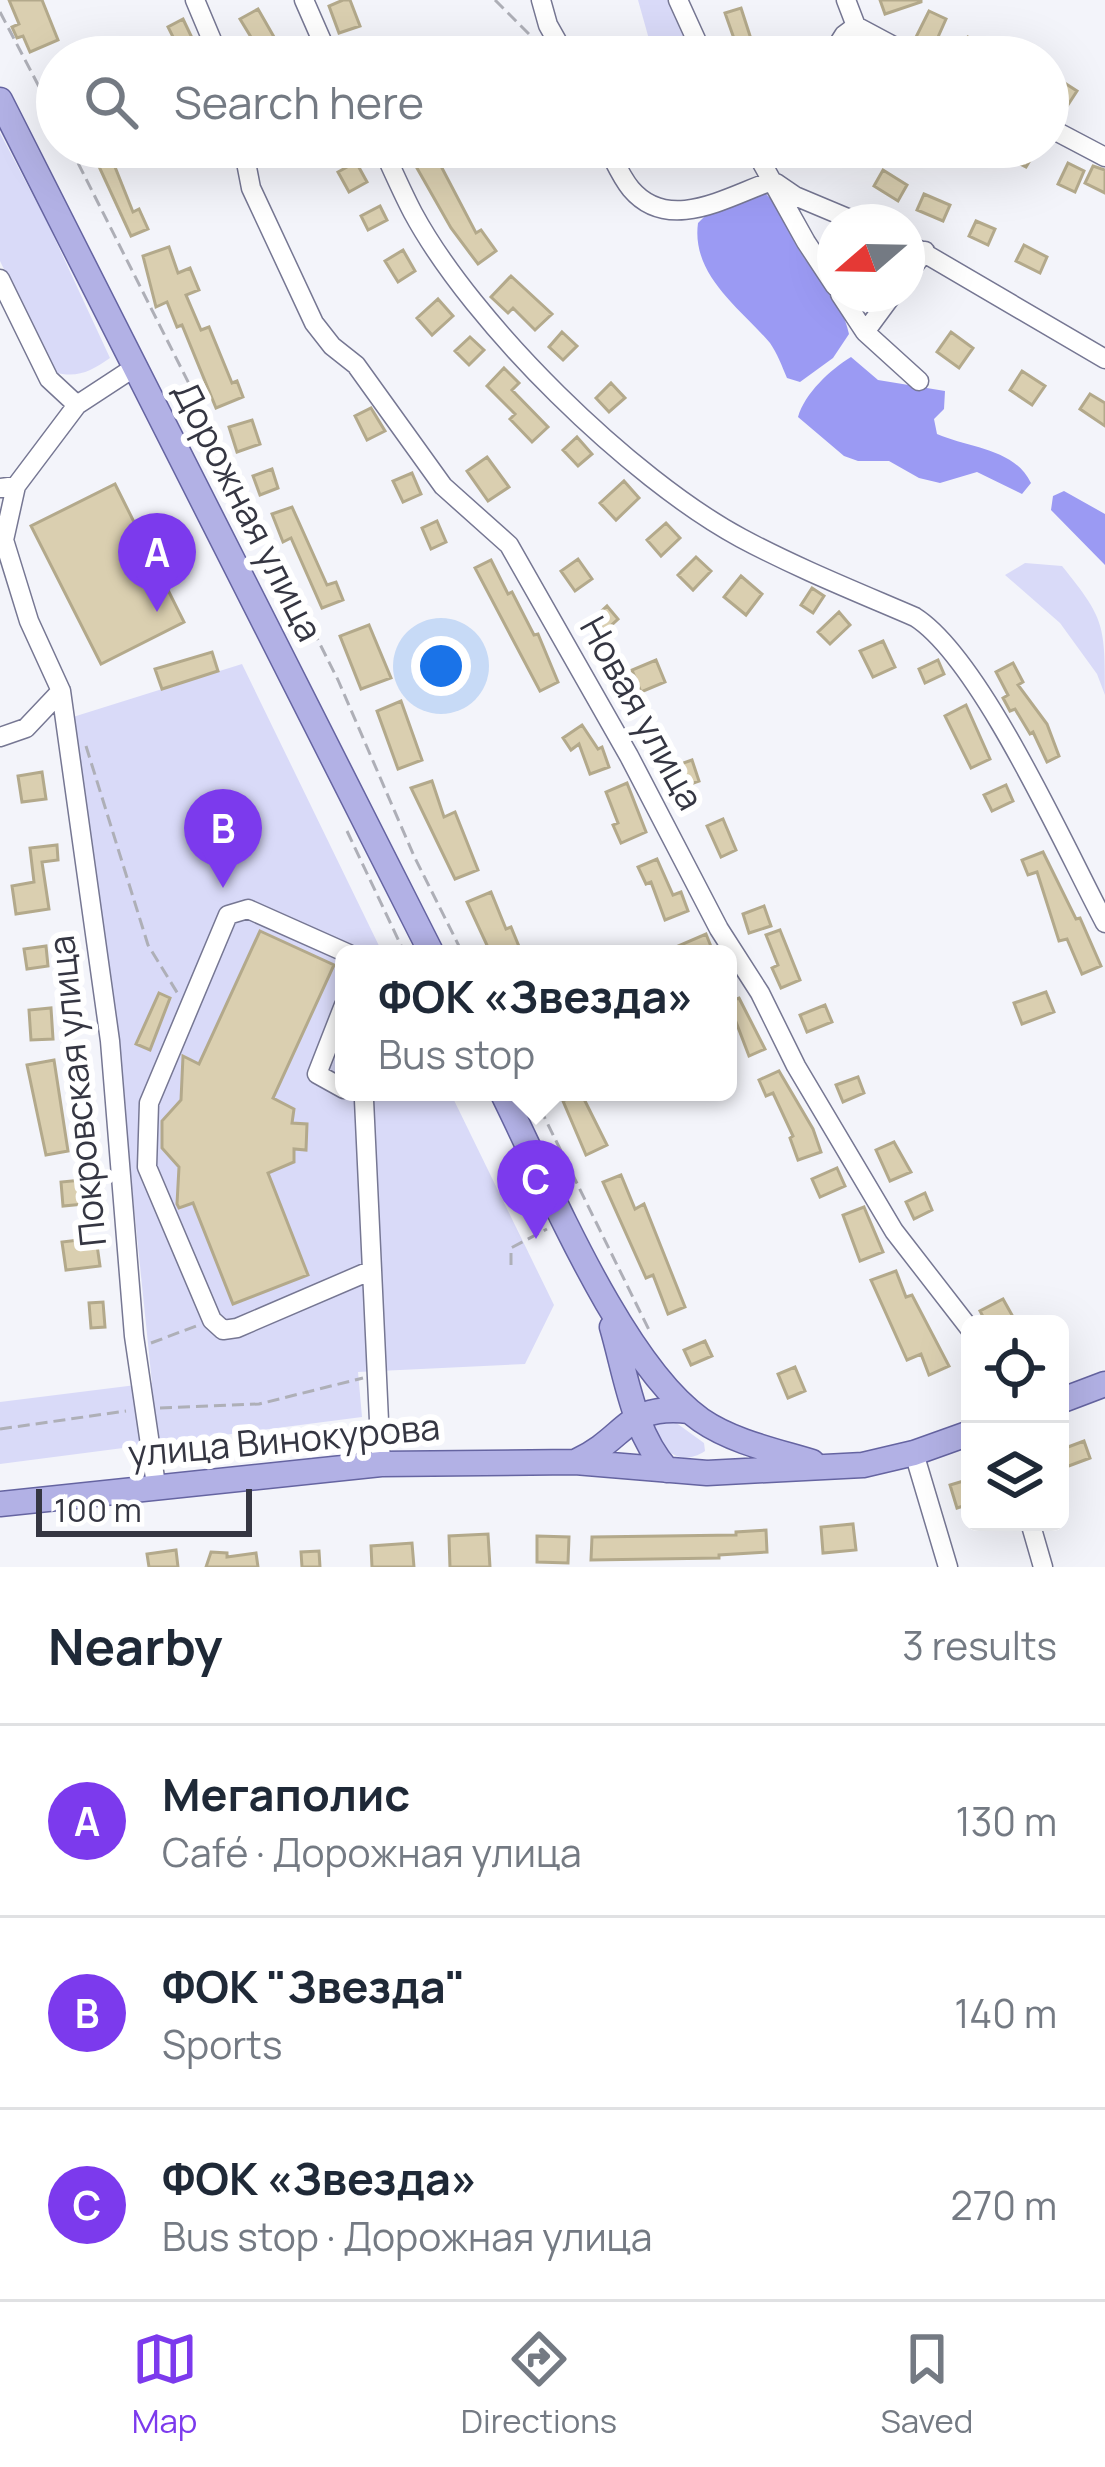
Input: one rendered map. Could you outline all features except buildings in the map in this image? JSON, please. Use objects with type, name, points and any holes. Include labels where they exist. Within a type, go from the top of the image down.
[{"type":"main road","name":"Дорожная улица","points":[[2,106],[427,945]]},
{"type":"main road","points":[[507,1101],[602,1290],[647,1365],[695,1415],[714,1446],[710,1461],[698,1472]]},
{"type":"main road","points":[[602,1290],[637,1415],[651,1452],[668,1470],[863,1465],[914,1454],[961,1436]]},
{"type":"main road","points":[[1069,1398],[1105,1384]]},
{"type":"main road","points":[[575,1462],[605,1445],[637,1415],[666,1408],[826,1467]]},
{"type":"main road","name":"улица Винокурова","points":[[0,1504],[381,1464],[575,1462],[668,1470]]},
{"type":"street","points":[[195,0],[210,36]]},
{"type":"street","points":[[304,0],[319,36]]},
{"type":"street","points":[[541,0],[552,36]]},
{"type":"street","points":[[678,0],[694,36]]},
{"type":"street","points":[[847,0],[856,26],[875,36]]},
{"type":"street","points":[[843,36],[856,26]]},
{"type":"street","points":[[1069,138],[1105,157]]},
{"type":"street","name":"Новая улица","points":[[247,168],[251,188],[314,323],[332,346],[356,364],[443,486],[509,545],[729,945]]},
{"type":"street","points":[[392,168],[415,216],[470,296],[597,432],[660,485],[738,537],[935,629],[997,722],[1105,923]]},
{"type":"street","points":[[619,168],[629,187],[649,205],[692,212],[754,168]]},
{"type":"street","points":[[769,168],[817,254]]},
{"type":"street","points":[[772,168],[795,196],[817,205]]},
{"type":"street","points":[[925,252],[1105,359]]},
{"type":"street","points":[[0,279],[9,320],[49,379],[77,405]]},
{"type":"street","points":[[852,312],[865,332],[919,381]]},
{"type":"street","points":[[865,332],[879,312]]},
{"type":"street","points":[[8,487],[77,405],[135,367]]},
{"type":"street","name":"Покровская улица","points":[[8,487],[4,540],[29,622],[61,691],[110,1041],[136,1349],[156,1485]]},
{"type":"street","points":[[0,737],[26,728],[61,691]]},
{"type":"street","points":[[335,948],[248,910],[228,915],[149,1103],[147,1167],[212,1320],[223,1330],[372,1270]]},
{"type":"street","name":"Новая улица","points":[[737,957],[894,1231],[961,1317]]},
{"type":"street","points":[[335,1028],[316,1074],[335,1083]]},
{"type":"street","points":[[359,1101],[381,1464]]},
{"type":"street","points":[[914,1454],[947,1567]]},
{"type":"street","points":[[1033,1531],[1043,1567]]},
{"type":"path","points":[[495,0],[536,36]]},
{"type":"path","points":[[0,12],[36,81]]},
{"type":"path","points":[[81,168],[328,661],[458,945]]},
{"type":"path","points":[[67,736],[82,733],[148,945],[188,1011]]},
{"type":"path","points":[[536,1101],[652,1336]]},
{"type":"path","points":[[511,1264],[511,1248],[567,1220]]},
{"type":"path","points":[[136,1349],[212,1320]]},
{"type":"path","points":[[0,1429],[144,1409],[260,1405],[376,1376]]},
{"type":"shaded area","points":[[638,0],[668,0],[685,36],[648,36]]},
{"type":"shaded area","points":[[0,133],[110,358],[84,372],[54,372],[0,261]]},
{"type":"shaded area","points":[[765,193],[817,275],[817,312],[840,312],[849,334],[833,358],[800,382],[787,378],[770,343],[710,275],[698,242],[698,223],[709,212]]},
{"type":"shaded area","points":[[851,357],[878,380],[945,391],[944,409],[934,419],[937,434],[1002,456],[1031,483],[1022,494],[977,472],[940,483],[919,478],[889,461],[844,456],[798,417],[819,383]]},
{"type":"shaded area","points":[[1064,491],[1105,514],[1105,565],[1051,510],[1053,496]]},
{"type":"shaded area","points":[[1025,563],[1062,566],[1095,612],[1103,637],[1105,695],[1097,674],[1060,623],[1005,575]]},
{"type":"shaded area","points":[[242,664],[379,945],[335,945],[335,1101],[454,1101],[554,1305],[525,1364],[358,1372],[362,1417],[0,1464],[0,1402],[152,1383],[117,1041],[73,717]]},
{"type":"shaded area","points":[[658,1417],[675,1422],[704,1443],[705,1451],[687,1458],[673,1454],[650,1427]]},
{"type":"place","name":"Мегаполис","points":[[157,612]]},
{"type":"place","name":"ФОК \"Звезда\"","points":[[223,888]]},
{"type":"place","name":"ФОК «Звезда»","points":[[536,1239]]}]
